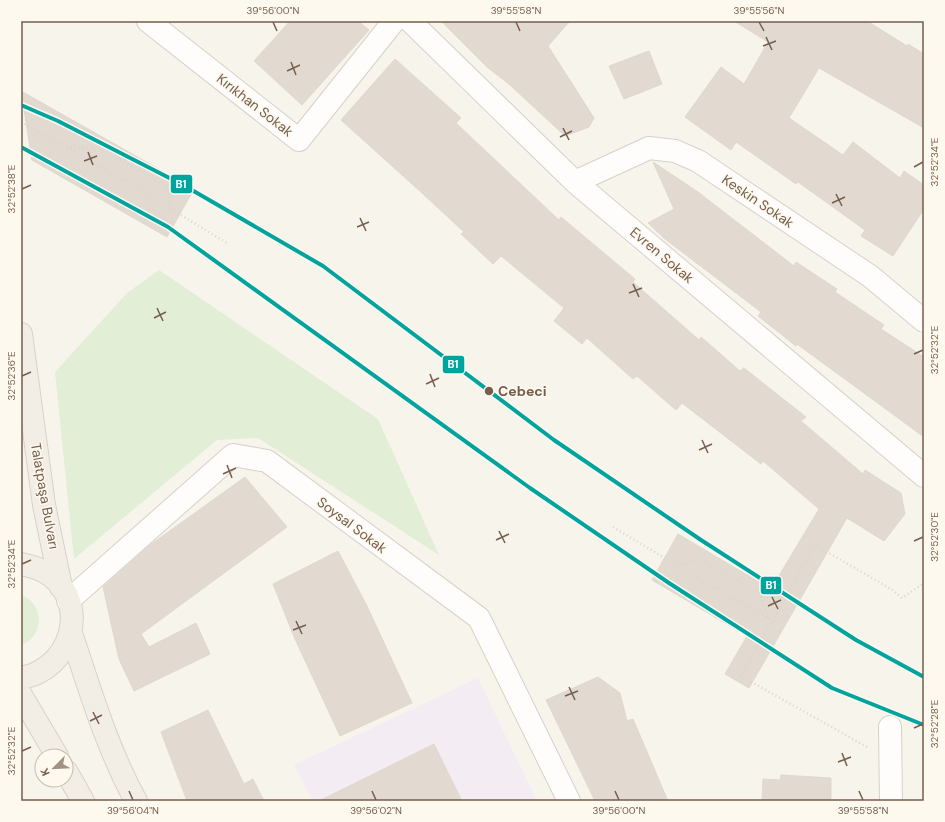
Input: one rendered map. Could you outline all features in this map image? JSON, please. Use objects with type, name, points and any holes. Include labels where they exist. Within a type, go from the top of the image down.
[{"type":"main road","name":"Talatpaşa Bulvarı","points":[[21,334],[43,497],[65,594],[72,617],[71,633]]},
{"type":"main road","points":[[21,564],[36,567],[50,575],[65,594]]},
{"type":"main road","points":[[21,678],[41,672],[55,662],[65,649],[71,633]]},
{"type":"main road","points":[[71,633],[95,707],[118,769],[136,801]]},
{"type":"main road","points":[[21,694],[52,748]]},
{"type":"main road","points":[[74,785],[83,801]]},
{"type":"street","name":"Kırıkhan Sokak","points":[[148,21],[299,140],[394,21]]},
{"type":"street","name":"Evren Sokak","points":[[410,21],[576,182],[924,476]]},
{"type":"street","name":"Keskin Sokak","points":[[576,182],[649,148],[675,151],[698,161],[870,276],[924,321]]},
{"type":"street","name":"Soysal Sokak","points":[[65,594],[233,455],[267,460],[478,618],[569,801]]},
{"type":"street","points":[[890,727],[891,801]]},
{"type":"path","points":[[21,122],[67,147],[155,199]]},
{"type":"path","points":[[67,147],[105,150],[167,187],[171,209],[227,243]]},
{"type":"path","points":[[613,528],[678,566],[699,560],[760,593],[768,618]]},
{"type":"path","points":[[890,760],[740,676],[773,621],[815,545],[891,589],[902,598],[924,583]]},
{"type":"path","points":[[696,577],[773,621]]},
{"type":"shaded area","points":[[478,678],[537,801],[313,801],[294,765]]},
{"type":"green space","points":[[159,270],[378,419],[439,555],[258,438],[217,440],[74,559],[55,372],[127,293]]},
{"type":"green space","points":[[21,595],[29,599],[34,605],[38,612],[39,620],[38,628],[34,635],[29,641],[21,645]]},
{"type":"building","points":[[290,21],[358,21],[369,30],[302,105],[254,61]]},
{"type":"building","points":[[441,21],[570,21],[548,46],[594,118],[589,127],[565,136],[510,85],[487,67]]},
{"type":"building","points":[[734,21],[867,21],[907,46],[908,44],[924,54],[924,128],[819,68],[789,118],[843,155],[853,142],[900,178],[904,171],[924,185],[924,209],[893,256],[861,236],[865,230],[798,182],[796,184],[736,142],[731,150],[685,117],[721,67],[744,84],[768,42]]},
{"type":"building","points":[[649,51],[662,84],[624,99],[609,66]]},
{"type":"building","points":[[395,59],[461,118],[456,123],[559,220],[561,217],[635,279],[633,282],[699,340],[701,337],[740,371],[744,368],[806,417],[801,421],[863,474],[865,470],[901,493],[905,514],[884,541],[847,518],[749,688],[725,674],[747,636],[652,580],[678,534],[771,589],[819,509],[763,461],[761,464],[682,403],[676,410],[637,376],[633,379],[587,338],[582,344],[554,321],[564,308],[501,256],[493,264],[461,234],[464,232],[341,120]]},
{"type":"building","points":[[21,91],[194,189],[167,237],[32,160]]},
{"type":"building","points":[[653,162],[698,192],[794,266],[796,262],[837,289],[835,292],[884,325],[881,329],[924,357],[924,437],[797,344],[796,346],[758,316],[761,312],[665,239],[648,223],[674,209]]},
{"type":"building","points":[[245,477],[287,527],[141,634],[149,647],[196,623],[210,654],[134,691],[119,659],[103,587],[150,545]]},
{"type":"building","points":[[338,551],[367,606],[412,703],[340,736],[295,639],[273,584]]},
{"type":"building","points":[[598,677],[620,693],[627,721],[633,719],[668,801],[595,801],[546,700]]},
{"type":"building","points":[[208,710],[244,784],[253,779],[264,801],[187,801],[161,732]]},
{"type":"building","points":[[434,744],[462,801],[319,801]]},
{"type":"building","points":[[781,775],[831,778],[831,801],[762,801],[763,779],[780,780]]},
{"type":"transit line","name":"B1","points":[[21,105],[58,121],[185,186],[323,266],[554,440],[701,540],[856,640],[924,677]]},
{"type":"transit line","name":"B1","points":[[21,147],[168,227],[530,488],[669,583],[832,688],[924,725]]},
{"type":"place","name":"Cebeci","points":[[489,391]]}]
